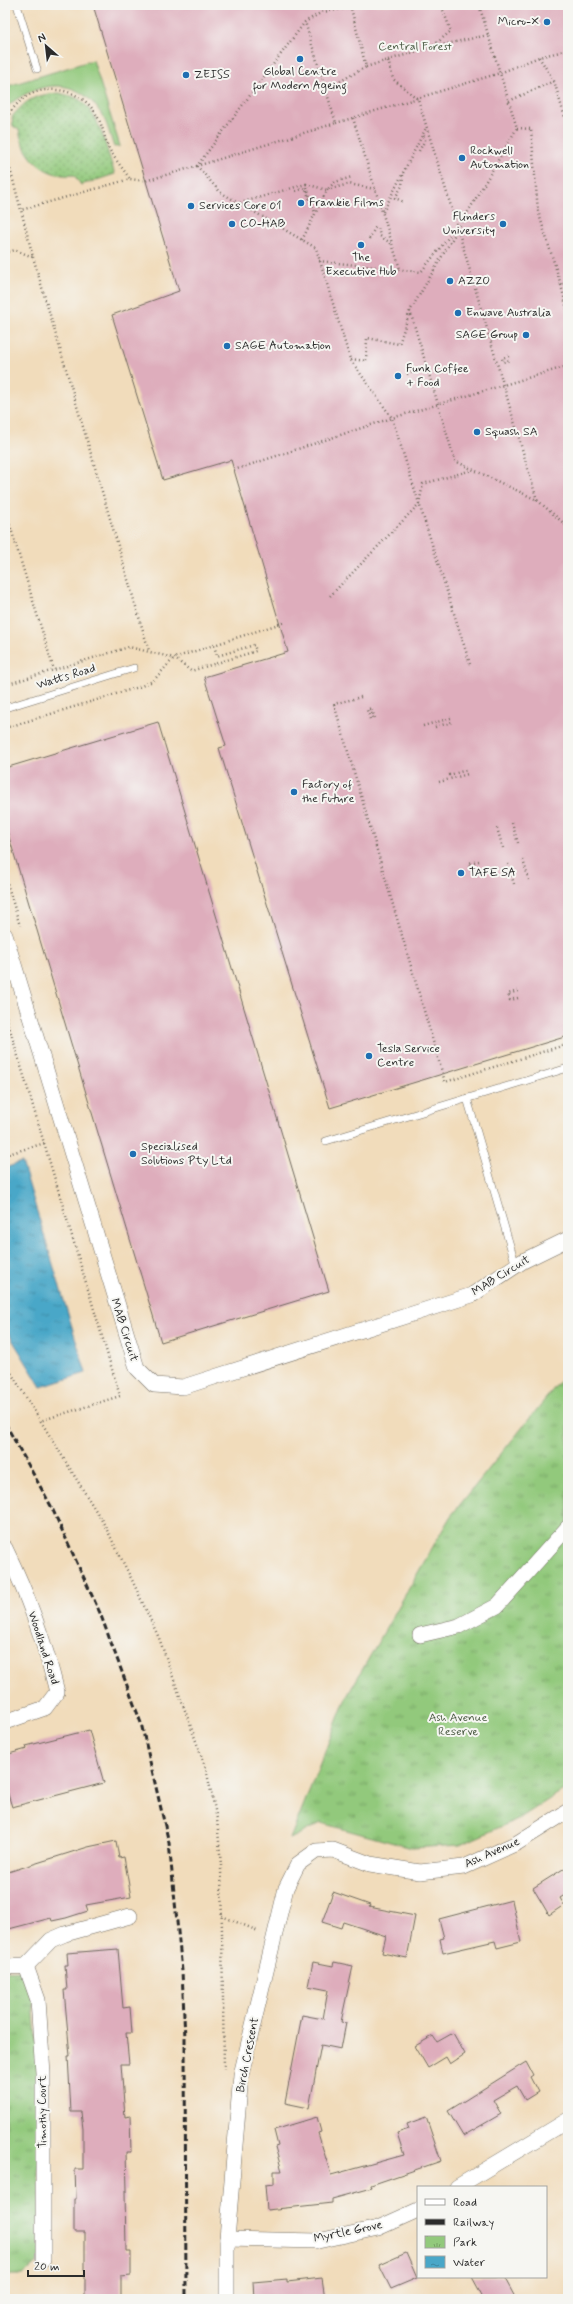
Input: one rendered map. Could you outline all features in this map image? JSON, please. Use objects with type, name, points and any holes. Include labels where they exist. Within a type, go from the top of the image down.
[{"type":"street","name":"MAB Circuit","points":[[5,935],[137,1368],[154,1385],[183,1387],[472,1295],[516,1266],[568,1239]]},
{"type":"street","points":[[420,1635],[459,1626],[497,1606],[568,1527]]},
{"type":"street","name":"Woodland Road","points":[[5,1548],[18,1573],[51,1665],[57,1692],[45,1708],[5,1722]]},
{"type":"street","name":"Ash Avenue","points":[[316,1851],[333,1850],[370,1864],[420,1872],[464,1867],[517,1843],[568,1811]]},
{"type":"street","name":"Birch Crescent","points":[[227,2299],[227,2239],[242,2075],[286,1888],[298,1864],[316,1851]]},
{"type":"street","points":[[5,1967],[26,1966],[51,1940],[130,1916]]},
{"type":"street","name":"Timothy Court","points":[[26,1966],[38,2000],[43,2073],[43,2260]]},
{"type":"street","points":[[459,2186],[568,2120]]},
{"type":"street","name":"Myrtle Grove","points":[[227,2239],[318,2241],[378,2228],[417,2210]]},
{"type":"lane","points":[[17,5],[37,69]]},
{"type":"lane","name":"Watts Road","points":[[5,708],[134,668]]},
{"type":"lane","points":[[326,1141],[568,1068]]},
{"type":"lane","points":[[467,1098],[516,1266]]},
{"type":"path","points":[[320,5],[322,12]]},
{"type":"path","points":[[351,8],[354,5]]},
{"type":"path","points":[[198,166],[305,22],[322,12],[351,8],[360,5]]},
{"type":"path","points":[[432,47],[451,31],[441,5]]},
{"type":"path","points":[[350,359],[366,361],[367,338],[399,344],[410,311],[457,226],[516,128],[479,5]]},
{"type":"path","points":[[351,8],[366,67]]},
{"type":"path","points":[[305,22],[336,123]]},
{"type":"path","points":[[326,89],[366,67],[432,47],[488,35]]},
{"type":"path","points":[[21,210],[130,180],[145,181],[198,166],[500,73],[539,57],[568,50]]},
{"type":"path","points":[[539,57],[554,81],[568,128]]},
{"type":"path","points":[[388,60],[393,79],[418,99],[457,226],[502,385],[537,500]]},
{"type":"path","points":[[509,101],[554,81]]},
{"type":"path","points":[[5,121],[11,109],[22,99],[39,90],[59,89],[75,93],[87,102],[100,121],[108,147],[130,180]]},
{"type":"path","points":[[353,118],[400,269]]},
{"type":"path","points":[[383,213],[427,127]]},
{"type":"path","points":[[516,128],[531,129],[538,211],[568,313]]},
{"type":"path","points":[[419,151],[425,140],[423,134]]},
{"type":"path","points":[[5,150],[33,257],[149,651]]},
{"type":"path","points":[[198,166],[220,192],[316,248],[318,261],[350,359],[392,418],[470,664]]},
{"type":"path","points":[[403,173],[402,186],[395,198],[404,202]]},
{"type":"path","points":[[302,240],[327,190],[335,182],[352,177]]},
{"type":"path","points":[[240,204],[306,184],[327,190],[348,184],[375,189]]},
{"type":"path","points":[[306,184],[315,214]]},
{"type":"path","points":[[296,191],[305,188],[309,201],[312,202]]},
{"type":"path","points":[[318,261],[421,272],[457,226]]},
{"type":"path","points":[[369,239],[375,228],[378,228],[380,236],[392,244]]},
{"type":"path","points":[[5,253],[15,250],[33,257]]},
{"type":"path","points":[[561,285],[568,282]]},
{"type":"path","points":[[410,311],[455,461],[537,500],[568,527]]},
{"type":"path","points":[[509,356],[502,358],[503,362],[510,360]]},
{"type":"path","points":[[234,470],[392,418],[439,406],[502,385],[568,366]]},
{"type":"path","points":[[407,374],[423,369]]},
{"type":"path","points":[[330,596],[419,504],[423,484],[472,470]]},
{"type":"path","points":[[5,509],[54,670]]},
{"type":"path","points":[[5,728],[139,687],[153,680],[174,658],[285,622]]},
{"type":"path","points":[[5,685],[129,647],[174,658],[191,670],[256,651],[254,645],[217,656],[214,645]]},
{"type":"path","points":[[361,697],[334,704],[445,1082],[568,1044]]},
{"type":"path","points":[[423,726],[451,718],[434,723]]},
{"type":"path","points":[[435,727],[452,722]]},
{"type":"path","points":[[449,775],[467,770]]},
{"type":"path","points":[[439,782],[468,774]]},
{"type":"path","points":[[512,823],[518,843]]},
{"type":"path","points":[[497,828],[503,848]]},
{"type":"path","points":[[479,860],[469,863],[471,870],[481,867]]},
{"type":"path","points":[[523,860],[528,880]]},
{"type":"path","points":[[508,864],[514,884]]},
{"type":"path","points":[[518,991],[508,994],[510,1000],[518,998]]},
{"type":"path","points":[[5,1013],[120,1396],[40,1420]]},
{"type":"path","points":[[5,1155],[44,1143]]},
{"type":"path","points":[[5,1363],[104,1524],[147,1609],[176,1683],[206,1769],[217,1819],[222,1916],[224,2073]]},
{"type":"path","points":[[222,1916],[274,1937]]},
{"type":"green space","points":[[93,60],[120,146],[114,147],[104,119],[92,102],[81,93],[69,88],[56,86],[30,92],[5,108],[5,87]]},
{"type":"green space","points":[[59,93],[80,100],[93,115],[102,134],[115,174],[81,185],[74,175],[54,173],[45,169],[31,157],[22,140],[19,130],[13,126],[12,117],[22,106],[32,99],[38,96]]},
{"type":"green space","name":"Ash Avenue Reserve","points":[[568,1371],[568,1787],[520,1818],[460,1845],[412,1848],[321,1823],[290,1839],[346,1698],[450,1517]]},
{"type":"green space","points":[[23,1970],[33,2000],[38,2068],[40,2260],[23,2275],[5,2275],[5,1971]]},
{"type":"water","points":[[22,1162],[86,1373],[41,1387],[5,1328],[5,1168]]},
{"type":"building","points":[[93,5],[568,5],[568,1036],[330,1108],[219,748],[226,746],[204,677],[288,652],[231,460],[163,480],[112,315],[179,291]]},
{"type":"building","points":[[158,722],[329,1291],[161,1342],[5,824],[5,768]]},
{"type":"building","points":[[89,1730],[104,1783],[12,1807],[7,1791],[5,1792],[5,1755],[27,1749],[26,1746]]},
{"type":"building","points":[[116,1841],[119,1858],[124,1857],[131,1897],[86,1905],[88,1911],[66,1918],[52,1921],[51,1918],[5,1930],[5,1873],[88,1847]]},
{"type":"building","points":[[568,1866],[568,1893],[560,1898],[564,1905],[549,1915],[533,1888]]},
{"type":"building","points":[[333,1892],[370,1905],[369,1907],[415,1916],[407,1958],[382,1953],[386,1936],[343,1922],[341,1928],[322,1922]]},
{"type":"building","points":[[512,1900],[521,1942],[497,1948],[495,1941],[443,1953],[440,1939],[444,1938],[439,1919]]},
{"type":"building","points":[[118,1949],[123,2008],[130,2007],[132,2033],[126,2033],[129,2064],[121,2064],[125,2117],[130,2116],[131,2152],[126,2152],[127,2191],[125,2191],[126,2251],[131,2251],[131,2275],[121,2276],[121,2299],[85,2299],[85,2232],[74,2232],[74,2199],[76,2199],[75,2169],[83,2169],[83,2129],[81,2112],[71,2112],[68,2056],[70,2056],[64,1990],[67,1990],[65,1965],[68,1965],[67,1953]]},
{"type":"building","points":[[313,1962],[333,1966],[334,1962],[353,1966],[341,2022],[346,2023],[341,2049],[321,2045],[309,2108],[285,2103],[302,2015],[323,2019],[328,1990],[308,1986]]},
{"type":"building","points":[[453,2033],[465,2054],[450,2064],[446,2057],[428,2068],[415,2046],[433,2036],[437,2042]]},
{"type":"building","points":[[526,2062],[533,2075],[530,2077],[538,2092],[525,2100],[517,2086],[493,2100],[501,2114],[463,2136],[448,2111]]},
{"type":"building","points":[[317,2117],[321,2132],[318,2133],[331,2175],[404,2155],[397,2133],[409,2129],[407,2124],[426,2117],[441,2161],[371,2185],[372,2188],[332,2199],[332,2203],[267,2210],[265,2185],[274,2184],[274,2171],[282,2171],[275,2147],[278,2146],[274,2130]]},
{"type":"building","points":[[406,2253],[417,2278],[391,2289],[379,2265]]},
{"type":"building","points":[[322,2278],[325,2299],[254,2299],[253,2282],[287,2279],[287,2282]]},
{"type":"building","points":[[473,2278],[505,2278],[516,2299],[484,2299]]},
{"type":"railway","points":[[5,1423],[51,1506],[100,1613],[141,1723],[169,1843],[182,1971],[185,2038],[186,2299]]},
{"type":"place","name":"Micro-X","points":[[547,22]]},
{"type":"place","name":"Global Centre for Modern Ageing","points":[[300,59]]},
{"type":"place","name":"ZEISS","points":[[186,75]]},
{"type":"place","name":"Rockwell Automation","points":[[462,158]]},
{"type":"place","name":"Frankie Films","points":[[301,203]]},
{"type":"place","name":"Services Core 01","points":[[191,206]]},
{"type":"place","name":"CO-HAB","points":[[232,224]]},
{"type":"place","name":"Flinders University","points":[[503,224]]},
{"type":"place","name":"The Executive Hub","points":[[361,245]]},
{"type":"place","name":"AZZO","points":[[450,281]]},
{"type":"place","name":"Enwave Australia","points":[[458,313]]},
{"type":"place","name":"SAGE Group","points":[[526,335]]},
{"type":"place","name":"SAGE Automation","points":[[227,346]]},
{"type":"place","name":"Funk Coffee + Food","points":[[398,376]]},
{"type":"place","name":"Squash SA","points":[[477,432]]},
{"type":"place","name":"Factory of the Future","points":[[294,792]]},
{"type":"place","name":"TAFE SA","points":[[461,873]]},
{"type":"place","name":"Tesla Service Centre","points":[[369,1056]]},
{"type":"place","name":"Specialised Solutions Pty Ltd","points":[[133,1154]]},
{"type":"park label","name":"Central Forest","points":[[415,47]]}]
